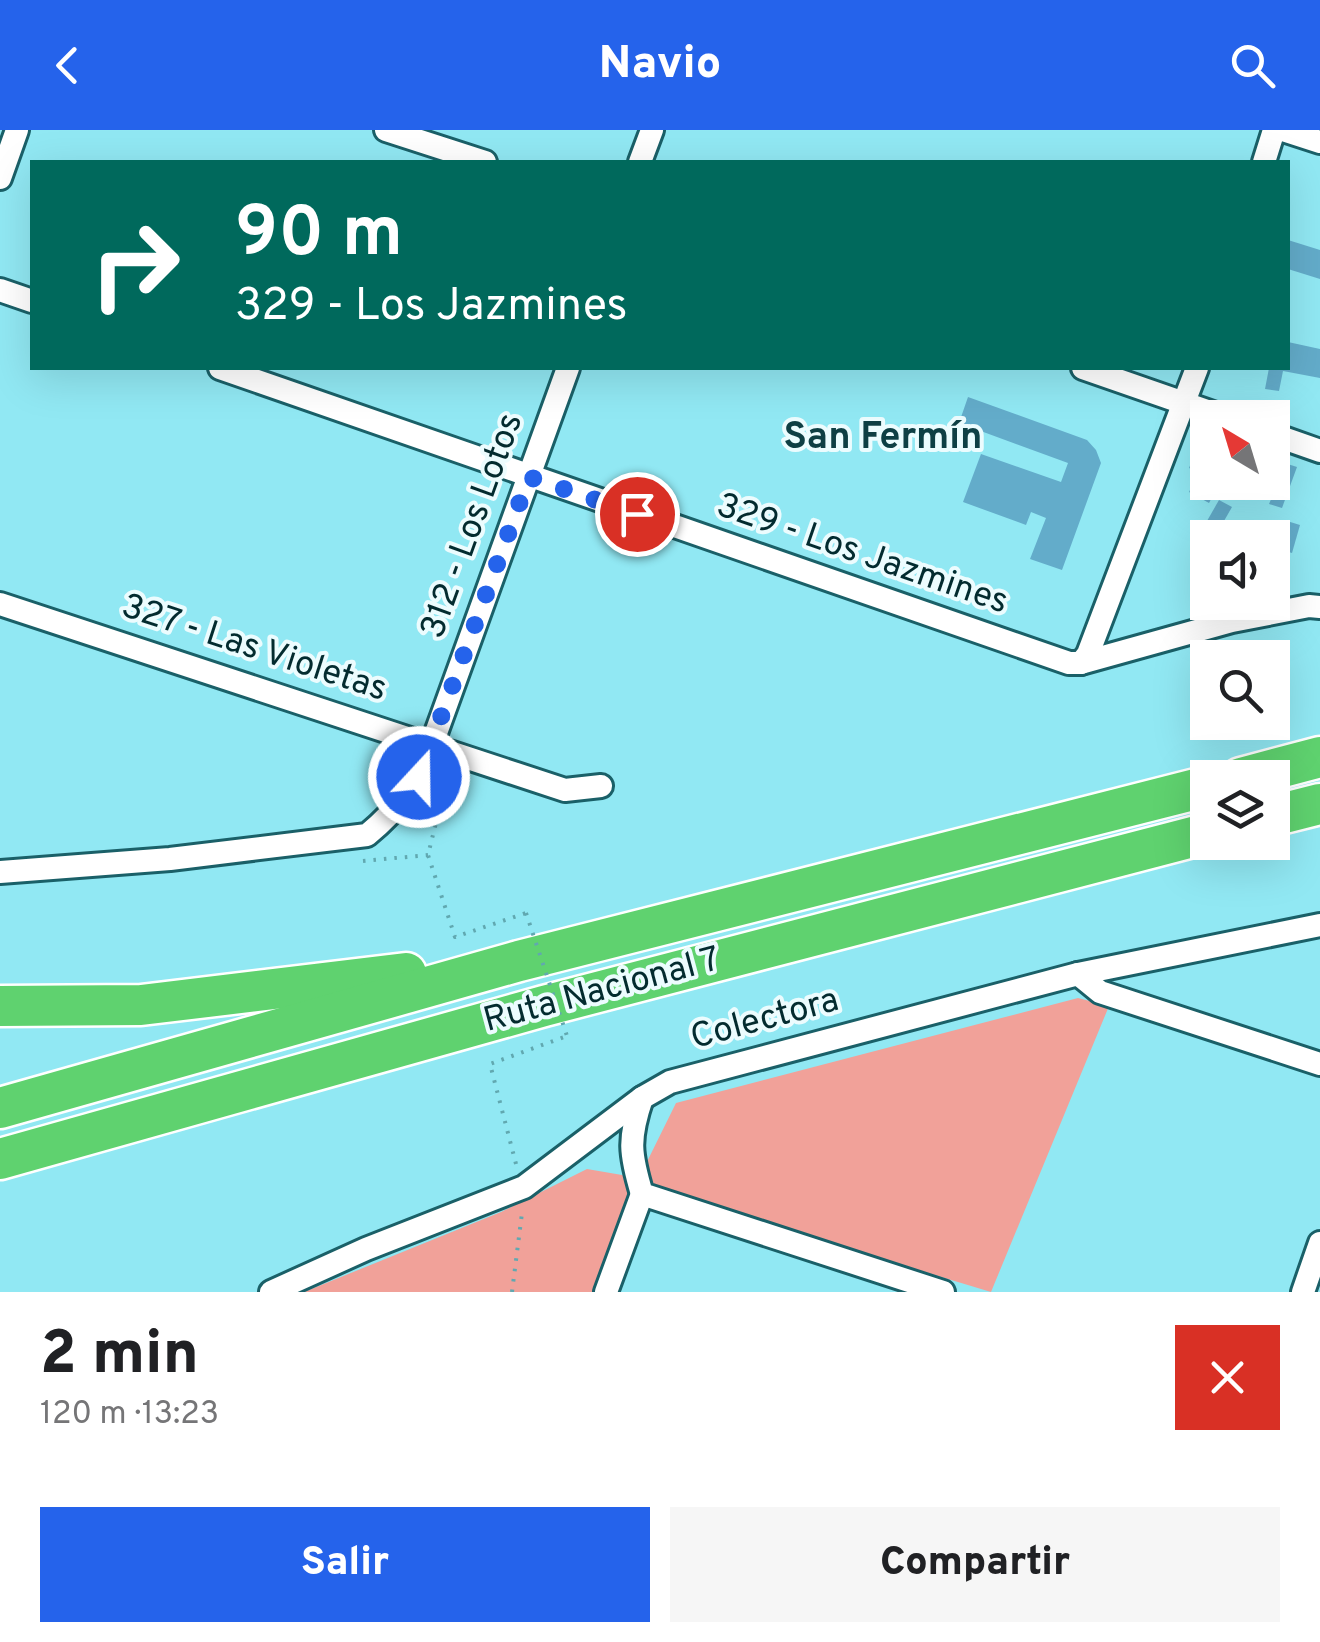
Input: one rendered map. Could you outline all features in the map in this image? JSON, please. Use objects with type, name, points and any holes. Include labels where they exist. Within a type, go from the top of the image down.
[{"type":"highway","points":[[1290,765],[1320,757]]},
{"type":"highway","name":"Ruta Nacional 7","points":[[0,1108],[519,960],[1190,791]]},
{"type":"highway","points":[[1290,812],[1320,804]]},
{"type":"highway","name":"Ruta Nacional 7","points":[[0,1159],[544,1006],[1190,838]]},
{"type":"highway","points":[[0,1006],[142,1005],[519,960]]},
{"type":"street","points":[[0,178],[17,130]]},
{"type":"street","points":[[386,130],[479,160]]},
{"type":"street","points":[[641,160],[652,130]]},
{"type":"street","points":[[1265,160],[1274,130]]},
{"type":"street","points":[[1283,130],[1320,142]]},
{"type":"street","points":[[0,290],[30,300]]},
{"type":"street","name":"329 - Los Jazmines","points":[[226,370],[1069,663],[1081,663]]},
{"type":"street","name":"312 - Los Lotos","points":[[0,872],[170,859],[367,834],[392,815],[443,747],[567,370]]},
{"type":"street","points":[[1090,370],[1190,404]]},
{"type":"street","points":[[1081,663],[1088,654],[1196,370]]},
{"type":"street","points":[[1290,440],[1320,451]]},
{"type":"street","name":"327 - Las Violetas","points":[[0,604],[566,790],[600,786]]},
{"type":"street","points":[[1081,663],[1232,621],[1320,607]]},
{"type":"street","name":"Colectora","points":[[270,1292],[366,1249],[524,1187],[642,1098],[670,1082],[1078,974],[1320,924]]},
{"type":"street","points":[[1078,974],[1100,992],[1320,1064]]},
{"type":"street","points":[[606,1292],[642,1194],[630,1156],[631,1130],[642,1098]]},
{"type":"street","points":[[642,1194],[939,1291]]},
{"type":"street","points":[[1303,1292],[1320,1243]]},
{"type":"path","points":[[443,747],[428,855],[455,937],[526,913],[567,1036],[490,1064],[506,1135],[524,1187],[512,1292]]},
{"type":"shaded area","points":[[1078,998],[1109,1006],[991,1292],[637,1185],[598,1292],[304,1292],[501,1212],[587,1169],[622,1175],[636,1184],[676,1103]]},
{"type":"building","points":[[1290,241],[1320,250],[1320,279],[1290,270]]},
{"type":"building","points":[[1290,342],[1320,349],[1320,378],[1283,371],[1279,391],[1265,389],[1269,370],[1290,370]]},
{"type":"building","points":[[968,397],[1087,440],[1096,450],[1101,463],[1062,570],[1030,559],[1046,518],[1031,512],[1026,525],[963,502],[981,454],[1061,482],[1068,463],[959,423]]},
{"type":"building","points":[[1290,465],[1297,467],[1290,486]]},
{"type":"building","points":[[1219,500],[1232,507],[1225,520],[1208,520]]},
{"type":"building","points":[[1271,500],[1285,500],[1282,508],[1269,504]]},
{"type":"building","points":[[1290,522],[1300,525],[1290,552]]},
{"type":"district","name":"San Fermín","points":[[883,438]]},
{"type":"route","points":[[419,777],[529,477],[637,514]]}]
